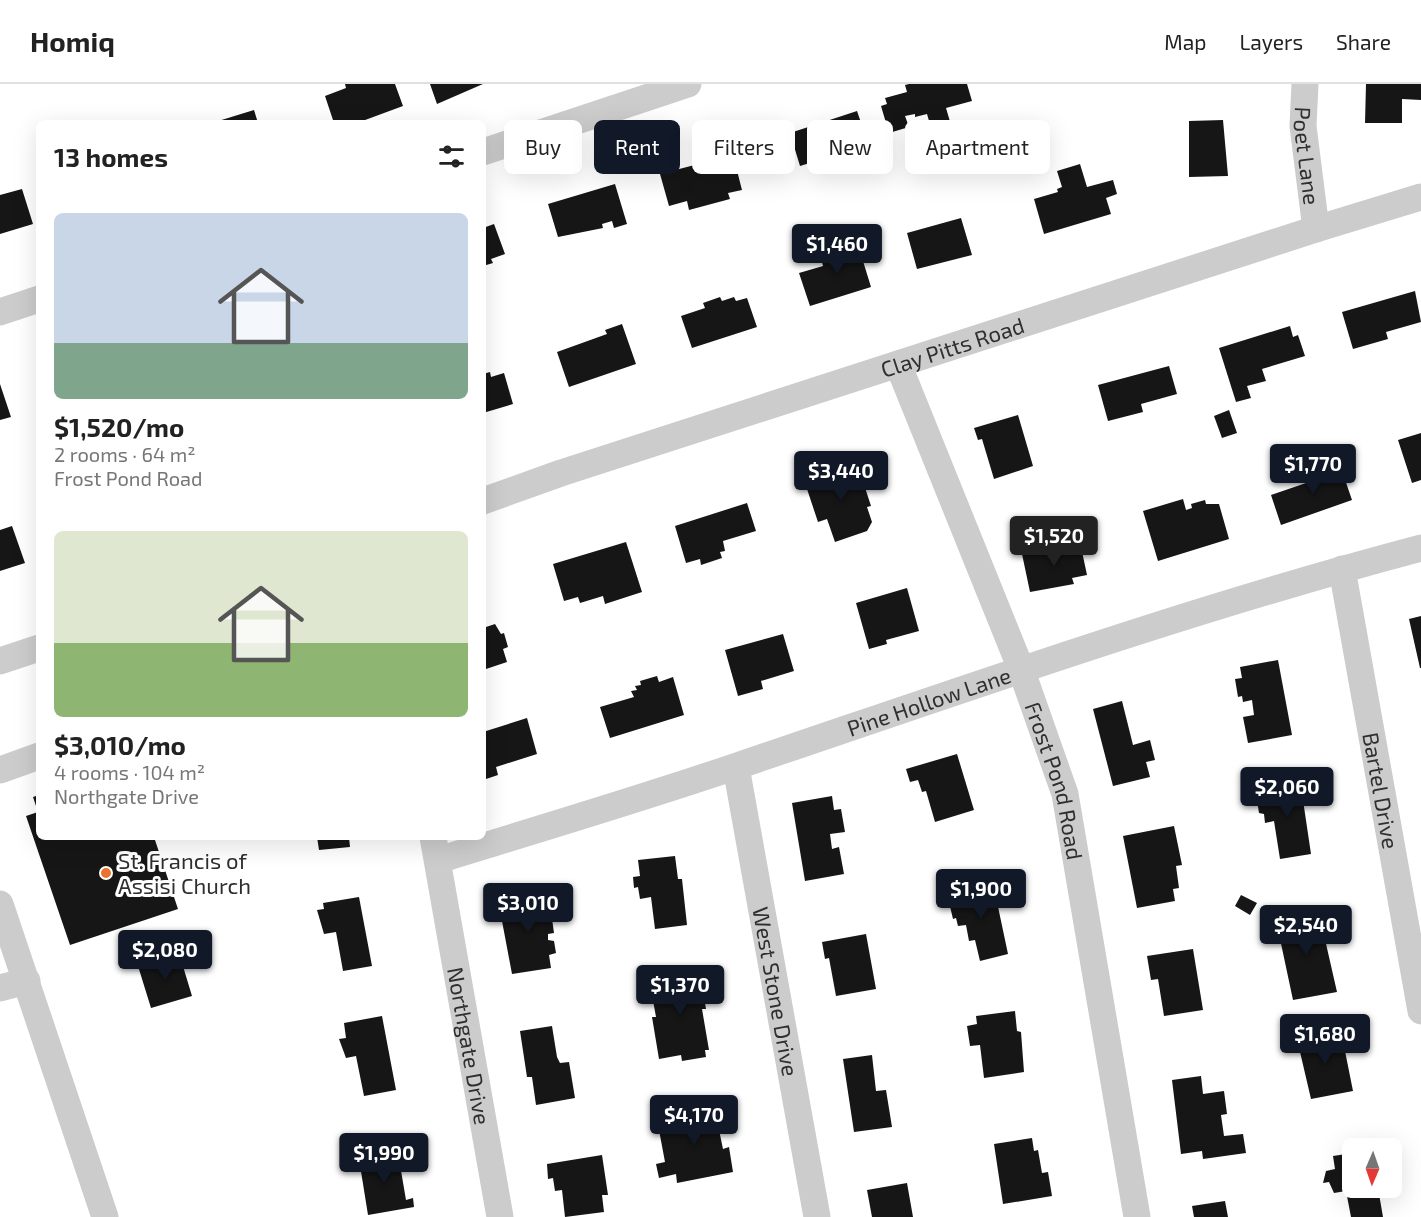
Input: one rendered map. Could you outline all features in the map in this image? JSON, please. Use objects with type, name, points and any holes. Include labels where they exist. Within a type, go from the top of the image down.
[{"type":"street","points":[[486,151],[688,84]]},
{"type":"street","name":"Poet Lane","points":[[1305,84],[1303,126],[1316,229]]},
{"type":"street","name":"Clay Pitts Road","points":[[486,500],[898,364],[1421,197]]},
{"type":"street","points":[[0,312],[36,300]]},
{"type":"street","name":"Frost Pond Road","points":[[898,364],[1021,669],[1065,794],[1137,1217]]},
{"type":"street","name":"Pine Hollow Lane","points":[[486,835],[736,767],[1021,669],[1342,569],[1421,548]]},
{"type":"street","name":"Bartel Drive","points":[[1342,569],[1421,1011]]},
{"type":"street","points":[[0,661],[36,649]]},
{"type":"street","points":[[0,770],[36,757]]},
{"type":"street","name":"West Stone Drive","points":[[736,767],[817,1217]]},
{"type":"street","name":"Pine Hollow Lane","points":[[436,849],[469,840]]},
{"type":"street","name":"Northgate Drive","points":[[436,849],[500,1217]]},
{"type":"street","points":[[0,906],[105,1217]]},
{"type":"street","points":[[0,988],[27,981]]},
{"type":"building","points":[[345,84],[395,84],[403,106],[365,120],[333,120],[325,96],[346,88]]},
{"type":"building","points":[[430,84],[483,84],[437,104]]},
{"type":"building","points":[[967,84],[972,101],[946,108],[950,120],[929,120],[927,114],[915,117],[915,114],[905,116],[905,128],[893,132],[893,120],[885,120],[881,106],[887,104],[885,98],[907,92],[905,85]]},
{"type":"building","points":[[1366,84],[1421,84],[1421,100],[1402,99],[1402,123],[1365,123]]},
{"type":"building","points":[[254,110],[257,120],[222,120]]},
{"type":"building","points":[[857,111],[860,120],[830,120]]},
{"type":"building","points":[[1223,120],[1228,176],[1189,177],[1189,121]]},
{"type":"building","points":[[807,127],[807,164],[800,166],[795,150],[795,131]]},
{"type":"building","points":[[1080,164],[1087,187],[1113,180],[1117,194],[1106,198],[1111,214],[1044,234],[1034,199],[1058,192],[1057,189],[1062,187],[1057,171]]},
{"type":"building","points":[[692,166],[692,174],[738,174],[742,190],[728,193],[730,199],[689,210],[687,201],[669,206],[660,174],[680,174],[680,169]]},
{"type":"building","points":[[615,184],[627,224],[614,228],[612,221],[602,224],[603,228],[558,237],[548,204]]},
{"type":"building","points":[[22,189],[33,224],[0,234],[0,195]]},
{"type":"building","points":[[961,218],[972,255],[917,269],[907,233]]},
{"type":"building","points":[[494,224],[505,254],[491,259],[493,263],[486,265],[486,227]]},
{"type":"building","points":[[855,235],[871,287],[810,306],[799,273],[823,266],[822,262],[840,256],[835,241]]},
{"type":"building","points":[[1415,291],[1421,322],[1386,332],[1388,339],[1353,349],[1342,312]]},
{"type":"building","points":[[720,297],[722,301],[734,297],[736,301],[747,298],[757,327],[692,348],[681,316],[705,308],[703,303]]},
{"type":"building","points":[[622,324],[636,364],[569,387],[557,352],[607,334],[605,330]]},
{"type":"building","points":[[1290,326],[1293,337],[1298,335],[1305,356],[1262,369],[1266,381],[1247,386],[1251,398],[1236,402],[1219,348]]},
{"type":"building","points":[[1169,366],[1177,394],[1141,404],[1143,412],[1108,421],[1098,385]]},
{"type":"building","points":[[490,372],[491,377],[504,373],[513,404],[486,412],[486,373]]},
{"type":"building","points":[[0,384],[11,417],[0,420]]},
{"type":"building","points":[[1229,410],[1237,433],[1222,438],[1214,416]]},
{"type":"building","points":[[1018,415],[1033,466],[994,479],[982,439],[978,440],[974,428]]},
{"type":"building","points":[[1421,433],[1421,480],[1412,483],[1398,440]]},
{"type":"building","points":[[1327,464],[1328,468],[1340,465],[1352,500],[1281,525],[1271,495],[1309,482],[1307,475],[1315,472],[1314,468]]},
{"type":"building","points":[[858,466],[871,506],[867,507],[872,522],[867,531],[835,542],[827,519],[818,522],[804,480],[820,474],[821,478]]},
{"type":"building","points":[[1183,499],[1186,510],[1192,508],[1191,504],[1205,500],[1206,504],[1219,504],[1229,539],[1158,561],[1143,511]]},
{"type":"building","points":[[747,503],[756,531],[723,541],[725,551],[720,552],[722,558],[701,565],[700,559],[686,563],[675,526]]},
{"type":"building","points":[[12,526],[25,563],[0,571],[0,530]]},
{"type":"building","points":[[626,542],[642,592],[605,604],[603,596],[580,603],[578,597],[564,601],[553,564]]},
{"type":"building","points":[[1080,542],[1087,575],[1072,578],[1074,584],[1030,592],[1022,554]]},
{"type":"building","points":[[907,588],[919,631],[886,640],[887,644],[869,649],[856,603]]},
{"type":"building","points":[[1421,616],[1421,668],[1420,668],[1409,619]]},
{"type":"building","points":[[495,624],[501,634],[504,633],[508,647],[503,649],[507,662],[486,669],[486,627]]},
{"type":"building","points":[[783,634],[794,671],[761,681],[763,689],[738,696],[725,650]]},
{"type":"building","points":[[1278,660],[1292,735],[1248,743],[1243,717],[1254,715],[1252,700],[1243,702],[1242,696],[1238,697],[1235,679],[1242,678],[1240,667]]},
{"type":"building","points":[[657,676],[659,682],[673,677],[684,715],[610,738],[600,707],[634,697],[631,691],[637,690],[635,686],[641,685],[640,681]]},
{"type":"building","points":[[1122,701],[1133,745],[1150,740],[1155,760],[1146,762],[1150,777],[1113,786],[1093,709]]},
{"type":"building","points":[[527,718],[537,754],[496,767],[498,775],[486,779],[486,731]]},
{"type":"building","points":[[957,754],[974,810],[935,822],[926,791],[922,792],[918,780],[910,782],[906,769]]},
{"type":"building","points":[[1300,780],[1311,854],[1280,859],[1274,821],[1265,823],[1264,814],[1259,813],[1257,800],[1264,799],[1262,786]]},
{"type":"building","points":[[832,796],[834,810],[841,809],[845,832],[830,834],[832,849],[839,847],[844,874],[805,881],[792,803]]},
{"type":"building","name":"St. Francis of Assisi Church","points":[[36,813],[36,840],[155,840],[178,909],[70,945],[26,816]]},
{"type":"building","points":[[1174,826],[1182,865],[1176,866],[1179,888],[1173,889],[1175,901],[1137,908],[1123,836]]},
{"type":"building","points":[[317,840],[349,840],[350,847],[319,850]]},
{"type":"building","points":[[675,856],[678,879],[682,879],[687,925],[655,929],[651,897],[640,899],[638,887],[634,888],[633,877],[640,876],[638,860]]},
{"type":"building","points":[[993,883],[1008,954],[980,961],[975,940],[969,941],[966,925],[958,926],[956,918],[953,919],[949,902],[957,901],[955,891]]},
{"type":"building","points":[[1241,895],[1257,903],[1250,915],[1235,906]]},
{"type":"building","points":[[359,897],[372,966],[343,971],[336,932],[324,934],[317,910],[324,909],[323,903]]},
{"type":"building","points":[[549,897],[554,933],[548,934],[548,940],[554,941],[556,953],[549,955],[551,968],[512,974],[499,905]]},
{"type":"building","points":[[1319,913],[1337,992],[1293,1000],[1276,920]]},
{"type":"building","points":[[866,934],[876,989],[836,996],[829,958],[825,959],[822,942]]},
{"type":"building","points":[[1193,949],[1203,1010],[1164,1016],[1158,979],[1151,980],[1147,956]]},
{"type":"building","points":[[179,953],[192,996],[151,1008],[138,966]]},
{"type":"building","points":[[675,970],[676,977],[700,973],[706,1009],[702,1009],[709,1050],[705,1050],[706,1057],[682,1061],[681,1055],[659,1059],[652,1017],[656,1017],[652,995],[658,994],[654,973]]},
{"type":"building","points":[[1015,1011],[1017,1031],[1021,1032],[1024,1072],[984,1078],[980,1045],[970,1046],[967,1026],[977,1024],[976,1016]]},
{"type":"building","points":[[382,1016],[396,1090],[364,1096],[356,1056],[346,1058],[339,1039],[346,1038],[344,1023]]},
{"type":"building","points":[[552,1026],[557,1057],[560,1063],[569,1062],[575,1098],[536,1105],[532,1077],[527,1077],[520,1031]]},
{"type":"building","points":[[1341,1031],[1353,1091],[1311,1099],[1297,1039]]},
{"type":"building","points":[[872,1055],[876,1091],[886,1090],[892,1127],[854,1132],[843,1059]]},
{"type":"building","points":[[1201,1076],[1203,1094],[1224,1091],[1227,1114],[1221,1115],[1224,1136],[1243,1134],[1246,1153],[1203,1159],[1202,1151],[1181,1154],[1172,1080]]},
{"type":"building","points":[[693,1104],[694,1110],[714,1106],[723,1149],[729,1147],[733,1172],[677,1183],[676,1174],[659,1178],[656,1164],[665,1162],[659,1130],[678,1126],[674,1108]]},
{"type":"building","points":[[1032,1138],[1034,1151],[1038,1150],[1042,1173],[1048,1172],[1052,1196],[1003,1204],[994,1144]]},
{"type":"building","points":[[398,1153],[406,1200],[413,1198],[414,1207],[368,1215],[359,1159]]},
{"type":"building","points":[[602,1155],[608,1195],[602,1195],[604,1212],[565,1217],[562,1190],[555,1191],[553,1178],[548,1179],[547,1164]]},
{"type":"building","points":[[1342,1155],[1342,1192],[1334,1193],[1329,1182],[1323,1183],[1326,1171],[1335,1169],[1333,1156]]},
{"type":"building","points":[[907,1183],[913,1217],[872,1217],[867,1190]]},
{"type":"building","points":[[1347,1198],[1380,1198],[1383,1217],[1351,1217]]},
{"type":"building","points":[[1225,1201],[1228,1217],[1194,1217],[1192,1206]]},
{"type":"place","name":"St. Francis of Assisi Church","points":[[106,873]]}]
